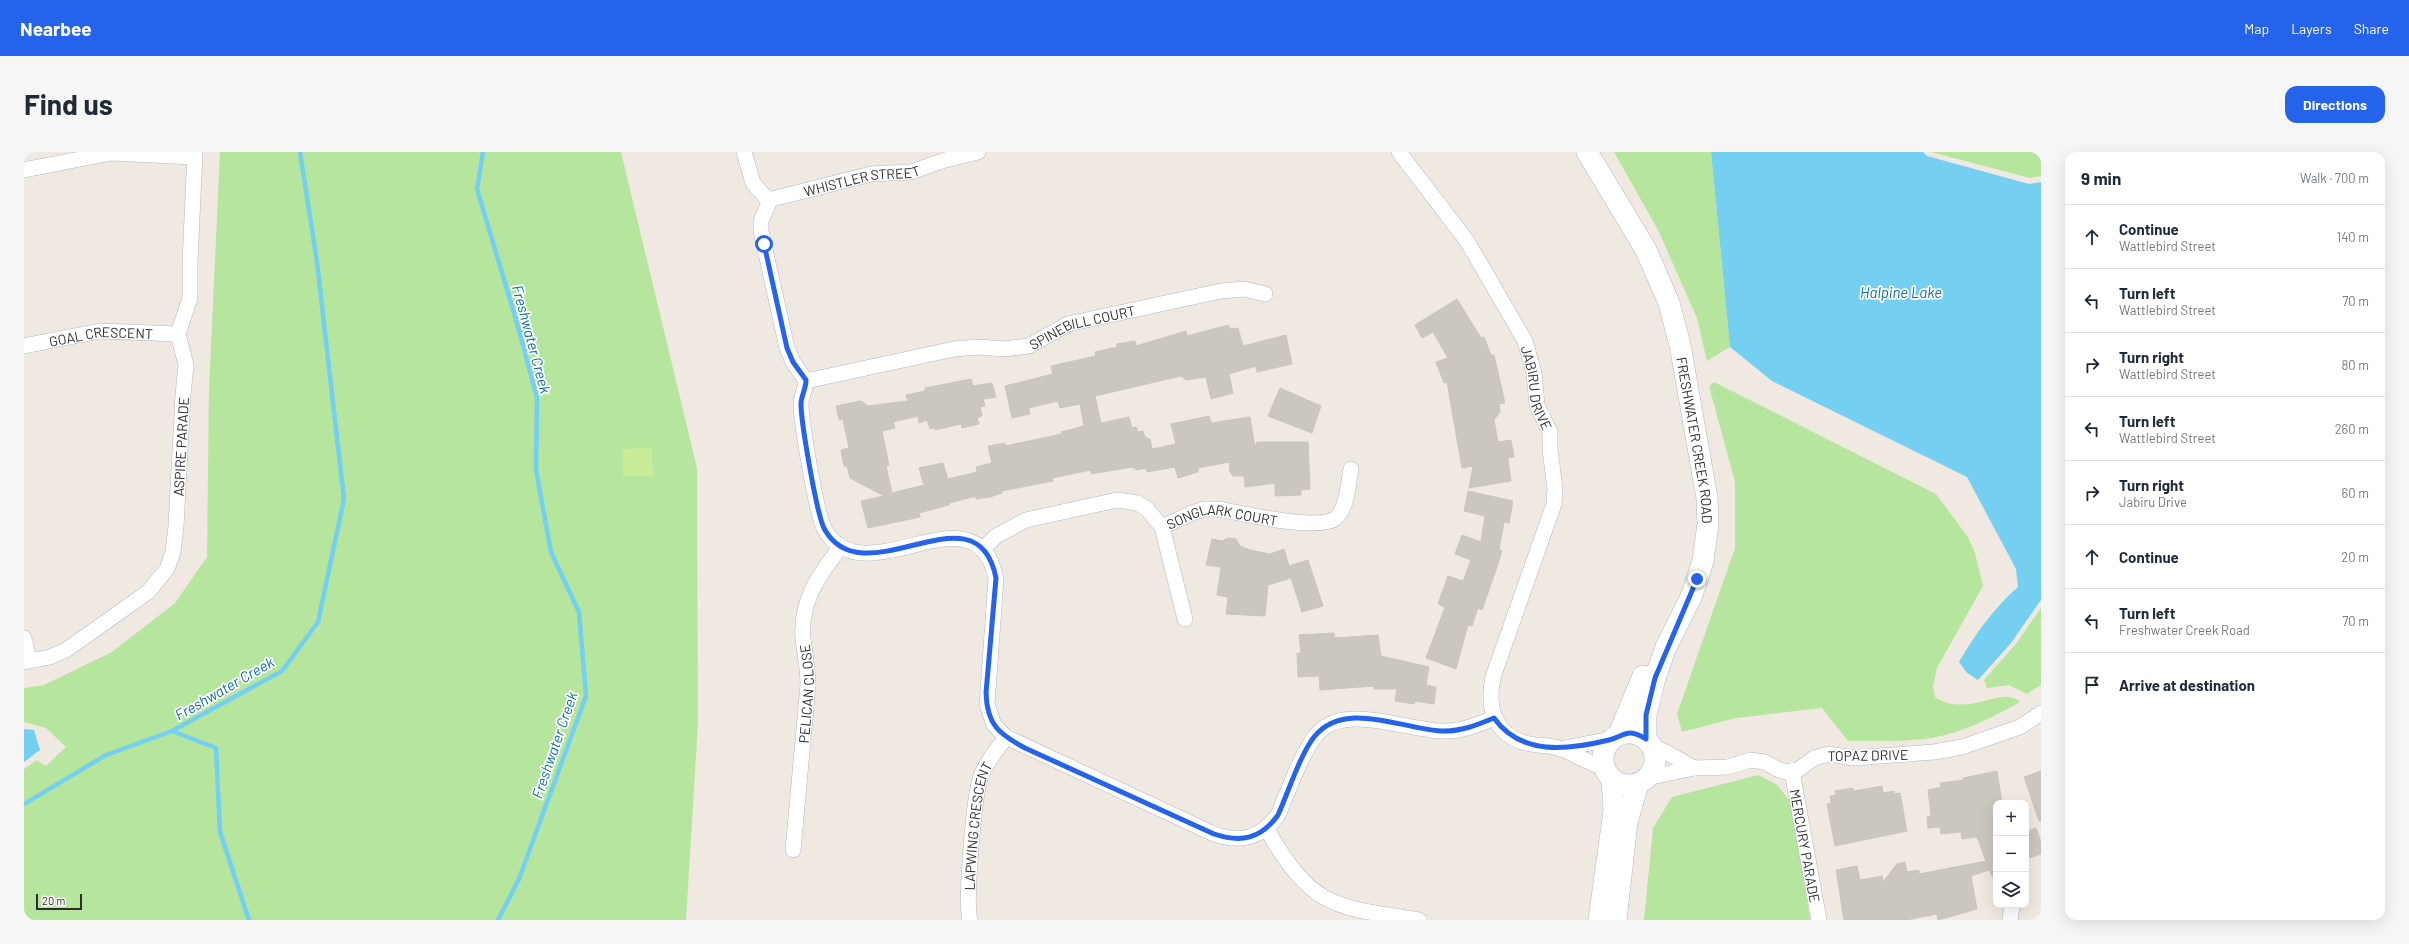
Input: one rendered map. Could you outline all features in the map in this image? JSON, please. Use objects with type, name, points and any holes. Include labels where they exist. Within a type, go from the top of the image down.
[{"type":"main road","name":"FRESHWATER CREEK ROAD","points":[[1573,152],[1631,248],[1656,305],[1668,348],[1695,501],[1695,536],[1684,582],[1654,646],[1615,737]]},
{"type":"main road","name":"FRESHWATER CREEK ROAD","points":[[1587,152],[1646,250],[1669,304],[1680,345],[1707,498],[1708,524],[1703,561],[1692,595],[1666,647],[1655,678],[1646,715],[1649,743]]},
{"type":"main road","points":[[1599,920],[1614,812],[1604,752],[1615,737],[1633,733],[1649,743],[1655,763],[1642,781],[1627,822],[1616,920]]},
{"type":"main road","points":[[1608,773],[1620,784],[1642,781]]},
{"type":"street","points":[[744,152],[753,183],[768,200],[768,205],[761,221],[764,244],[787,348],[793,362],[806,380],[801,406],[821,520],[831,539],[840,548],[866,554],[951,538],[968,541],[982,550],[991,563],[996,578],[987,704],[994,725],[1006,737],[1214,834],[1232,839],[1241,839],[1266,828],[1278,815],[1313,739],[1323,727],[1331,723],[1347,718],[1440,731],[1454,731],[1494,718]]},
{"type":"street","name":"WHISTLER STREET","points":[[768,200],[872,174],[911,172],[944,160],[978,152]]},
{"type":"street","name":"JABIRU DRIVE","points":[[1399,152],[1467,241],[1518,328],[1530,352],[1537,405],[1550,432],[1550,449],[1555,488],[1554,504],[1493,677],[1489,694],[1494,718],[1502,730],[1523,743],[1560,749],[1608,773]]},
{"type":"street","points":[[24,170],[111,153],[195,154],[190,262],[190,298],[178,334]]},
{"type":"street","name":"SPINEBILL COURT","points":[[806,380],[967,347],[1004,349],[1029,346],[1068,324],[1221,291],[1244,289],[1265,294]]},
{"type":"street","name":"GOAL CRESCENT","points":[[24,346],[100,330],[178,334]]},
{"type":"street","name":"ASPIRE PARADE","points":[[27,661],[50,657],[66,650],[148,592],[167,569],[175,542],[183,400],[187,373],[178,334]]},
{"type":"street","name":"SONGLARK COURT","points":[[982,550],[1006,529],[1026,520],[1117,500],[1128,501],[1147,509],[1162,527],[1204,509],[1218,509],[1306,524],[1326,523],[1335,518],[1341,511],[1345,501],[1351,469]]},
{"type":"street","points":[[1162,527],[1185,619]]},
{"type":"street","name":"PELICAN CLOSE","points":[[793,850],[808,685],[808,664],[803,639],[805,605],[812,588],[840,548]]},
{"type":"street","points":[[24,638],[27,661]]},
{"type":"street","name":"TOPAZ DRIVE","points":[[1792,771],[1802,768],[1822,755],[1852,758],[1947,750],[2020,727],[2041,713]]},
{"type":"street","name":"LAPWING CRESCENT","points":[[970,920],[968,898],[978,788],[986,765],[1006,737]]},
{"type":"street","name":"JABIRU DRIVE","points":[[1560,749],[1615,737]]},
{"type":"street","points":[[1649,743],[1694,768]]},
{"type":"street","points":[[1642,781],[1694,768],[1728,767],[1755,760],[1765,762],[1784,771],[1792,771]]},
{"type":"street","name":"MERCURY PARADE","points":[[1792,771],[1819,920]]},
{"type":"street","points":[[1266,828],[1292,869],[1305,883],[1325,899],[1351,910],[1419,920]]},
{"type":"street","points":[[2010,920],[2012,908]]},
{"type":"green space","points":[[220,152],[621,152],[697,468],[698,723],[686,920],[24,920],[24,769],[37,760],[46,766],[66,747],[46,728],[24,722],[24,688],[44,685],[112,652],[175,603],[207,557],[209,389]]},
{"type":"green space","points":[[1614,152],[1711,152],[1730,347],[1707,361],[1697,318],[1658,230]]},
{"type":"green space","points":[[1931,152],[2041,152],[2041,176],[2030,178]]},
{"type":"green space","points":[[1714,382],[1936,494],[1968,537],[1975,553],[1983,586],[1937,668],[1933,686],[1935,697],[1947,703],[1959,705],[2004,697],[2013,698],[2020,702],[1990,718],[1959,731],[1937,737],[1915,740],[1848,741],[1822,708],[1736,718],[1682,732],[1677,714],[1735,548],[1735,482],[1709,386]]},
{"type":"green space","points":[[652,448],[653,476],[623,476],[623,449]]},
{"type":"green space","points":[[2041,608],[2041,685],[2027,694],[2009,685],[1987,688],[1984,680],[2015,645]]},
{"type":"green space","points":[[1758,775],[1776,784],[1792,803],[1810,920],[1644,920],[1653,828],[1672,797]]},
{"type":"water","name":"Halpine Lake","points":[[1711,152],[1923,152],[1927,156],[2029,184],[2041,182],[2041,600],[2011,643],[1978,680],[1967,673],[1959,662],[1986,622],[2009,595],[2018,587],[2016,569],[1967,477],[1772,381],[1730,347]]},
{"type":"water","points":[[24,729],[34,730],[40,750],[24,762]]},
{"type":"building","points":[[1457,299],[1481,338],[1484,337],[1491,355],[1494,355],[1505,403],[1499,404],[1500,412],[1494,420],[1498,442],[1511,440],[1514,457],[1508,458],[1511,481],[1469,488],[1473,466],[1462,468],[1447,382],[1444,383],[1436,362],[1448,358],[1433,332],[1422,338],[1415,325]]},
{"type":"building","points":[[1228,325],[1230,329],[1238,328],[1243,346],[1286,335],[1292,364],[1257,372],[1256,366],[1229,374],[1233,393],[1211,399],[1206,377],[1186,380],[1181,376],[1095,396],[1101,423],[1129,417],[1132,428],[1136,427],[1138,432],[1143,431],[1145,437],[1150,439],[1152,449],[1176,444],[1171,424],[1209,416],[1211,423],[1250,417],[1255,448],[1257,442],[1308,442],[1310,489],[1301,490],[1301,495],[1275,496],[1275,483],[1245,487],[1244,476],[1233,476],[1230,472],[1229,462],[1198,468],[1198,472],[1178,478],[1175,467],[1147,472],[1146,468],[1137,470],[1132,467],[1091,474],[1091,470],[1052,478],[1053,481],[1002,491],[1002,493],[990,497],[976,499],[976,496],[949,503],[949,505],[919,513],[920,517],[868,528],[861,501],[884,496],[850,478],[847,466],[844,466],[841,450],[849,448],[843,419],[839,420],[836,406],[861,401],[868,406],[908,401],[906,395],[925,391],[925,388],[971,379],[973,386],[992,383],[996,397],[983,399],[985,406],[980,407],[982,416],[977,418],[979,424],[962,428],[961,424],[935,430],[934,428],[930,429],[927,420],[919,423],[918,416],[893,422],[895,428],[882,431],[889,465],[886,466],[892,493],[924,485],[919,468],[943,463],[948,479],[977,472],[976,467],[992,463],[988,446],[1005,443],[1005,446],[1062,434],[1061,432],[1084,426],[1080,404],[1060,408],[1058,401],[1029,408],[1030,414],[1012,418],[1005,386],[1053,374],[1051,366],[1096,356],[1095,352],[1117,347],[1117,344],[1135,341],[1136,346],[1186,331],[1187,336]]},
{"type":"building","points":[[1280,388],[1321,406],[1312,433],[1268,416]]},
{"type":"building","points":[[1468,491],[1513,501],[1509,523],[1504,522],[1499,550],[1502,551],[1496,570],[1482,610],[1478,608],[1472,626],[1468,625],[1456,669],[1426,658],[1445,607],[1438,604],[1448,576],[1463,581],[1471,560],[1455,554],[1462,535],[1481,542],[1485,516],[1464,511]]},
{"type":"building","points":[[1228,538],[1236,539],[1240,546],[1250,550],[1270,554],[1284,549],[1289,566],[1308,560],[1323,606],[1302,612],[1291,578],[1268,585],[1265,616],[1226,614],[1228,597],[1217,595],[1221,567],[1206,565],[1212,539],[1222,541]]},
{"type":"building","points":[[1334,633],[1334,638],[1378,635],[1381,656],[1429,667],[1426,685],[1436,687],[1434,704],[1415,701],[1414,704],[1395,701],[1397,689],[1374,689],[1374,686],[1320,690],[1319,676],[1298,677],[1297,653],[1301,653],[1299,635]]},
{"type":"building","points":[[1997,771],[2002,800],[1993,800],[1993,878],[1989,870],[1971,876],[1977,909],[1938,920],[1937,914],[1906,920],[1844,920],[1836,870],[1857,866],[1860,880],[1882,876],[1883,882],[1897,864],[1905,862],[1907,872],[1919,870],[1919,874],[1986,861],[1977,837],[1962,839],[1961,832],[1941,834],[1940,827],[1928,828],[1927,817],[1931,816],[1928,790],[1941,787],[1940,783],[1964,780],[1963,778]]},
{"type":"building","points":[[2041,771],[2041,821],[2039,821],[2024,777]]},
{"type":"building","points":[[1882,786],[1883,793],[1894,791],[1894,794],[1900,793],[1907,831],[1835,846],[1827,804],[1831,803],[1830,796],[1836,795],[1835,791],[1853,788],[1854,791]]},
{"type":"building","points":[[2036,828],[2041,842],[2041,854],[2029,858],[2029,836],[2029,831]]},
{"type":"waterway","name":"Freshwater Creek","points":[[24,804],[106,755],[172,731],[282,671],[318,622],[344,499],[317,262],[300,152]]},
{"type":"waterway","name":"Freshwater Creek","points":[[483,152],[477,189],[517,323],[537,398],[536,470],[551,552],[579,612],[586,696],[519,879],[498,920]]},
{"type":"waterway","name":"Freshwater Creek","points":[[172,731],[216,748],[220,832],[249,920]]},
{"type":"route","points":[[764,244],[787,348],[793,362],[806,380],[801,406],[821,520],[824,529],[831,539],[840,548],[859,554],[875,553],[943,538],[960,538],[976,545],[987,556],[996,578],[986,693],[988,712],[994,725],[1006,737],[1025,748],[1214,834],[1232,839],[1241,839],[1258,833],[1272,823],[1278,815],[1313,739],[1323,727],[1338,720],[1347,718],[1440,731],[1454,731],[1494,718],[1502,730],[1511,737],[1523,743],[1560,749],[1574,745],[1611,739],[1619,734],[1626,733],[1640,735],[1646,739],[1647,706],[1655,678],[1666,647],[1692,595],[1697,579]]}]
